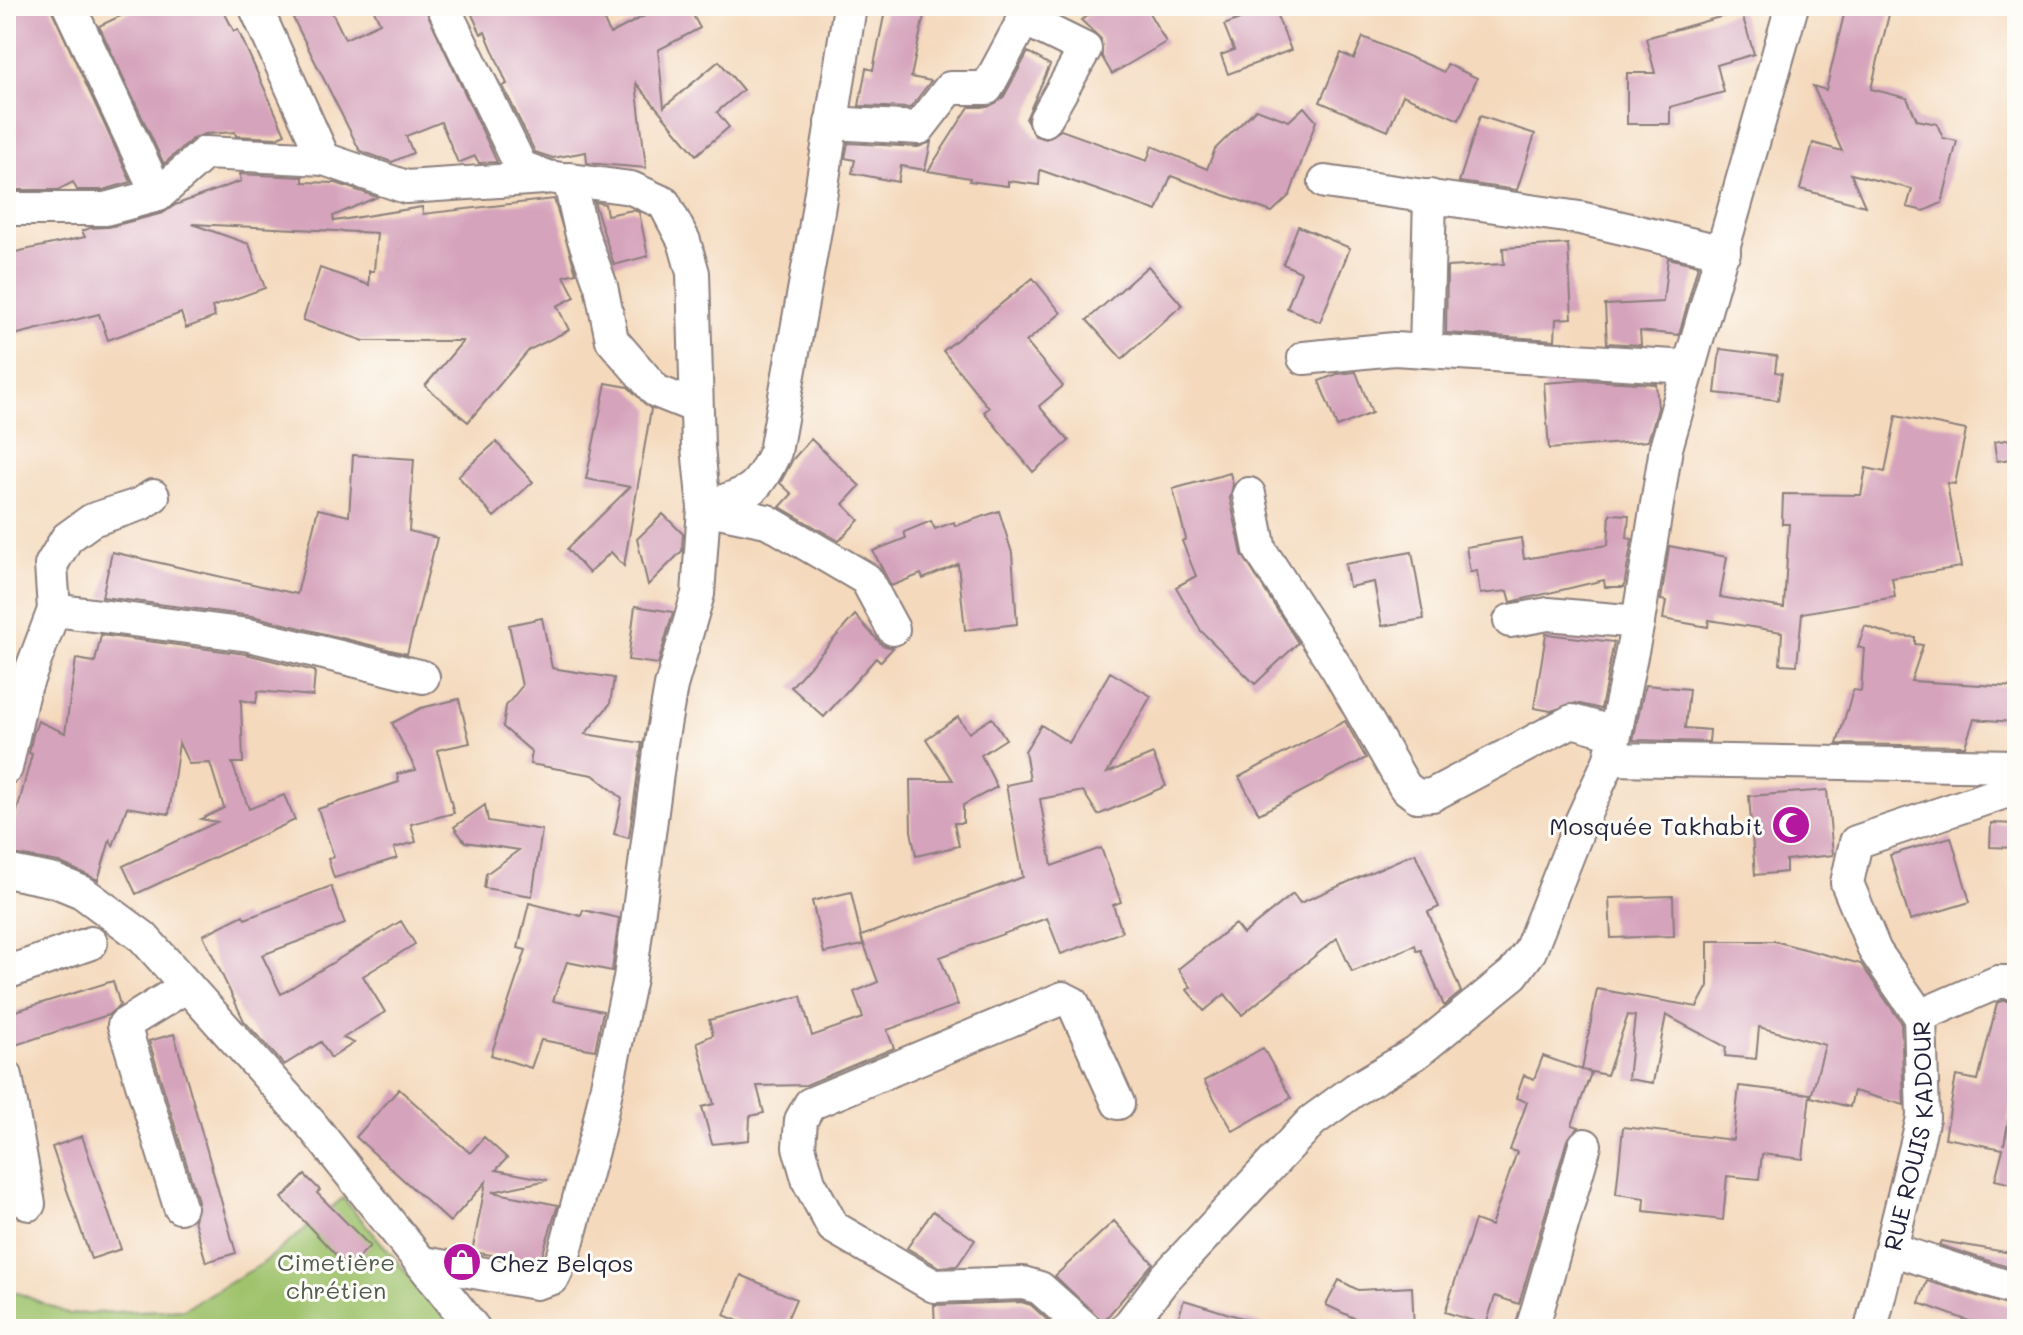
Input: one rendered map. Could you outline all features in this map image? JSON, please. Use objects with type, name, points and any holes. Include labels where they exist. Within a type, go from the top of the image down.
[{"type":"street","points":[[69,6],[158,195]]},
{"type":"street","points":[[255,6],[324,159]]},
{"type":"street","points":[[424,1263],[536,1283],[553,1278],[564,1255],[598,1128],[630,978],[671,686],[698,594],[704,508],[696,407],[693,273],[684,241],[664,203],[631,188],[565,178],[521,167],[443,6]]},
{"type":"street","points":[[704,508],[749,493],[763,479],[775,452],[850,6]]},
{"type":"street","points":[[1126,1329],[1165,1278],[1312,1121],[1356,1089],[1416,1053],[1513,974],[1530,951],[1613,746],[1638,622],[1666,448],[1792,6]]},
{"type":"street","points":[[831,123],[919,128],[950,88],[987,88],[1024,19],[1052,20],[1085,49],[1045,120]]},
{"type":"street","points":[[6,209],[105,209],[158,195],[205,153],[324,159],[406,187],[565,178]]},
{"type":"street","points":[[565,178],[601,286],[612,340],[656,391],[696,407]]},
{"type":"street","points":[[1325,182],[1580,218],[1724,252]]},
{"type":"street","points":[[1426,351],[1430,196]]},
{"type":"street","points":[[1304,358],[1394,349],[1689,367]]},
{"type":"street","points":[[1249,494],[1260,550],[1338,670],[1405,787],[1417,796],[1432,795],[1572,721],[1613,746],[2017,766]]},
{"type":"street","points":[[6,768],[22,695],[54,610],[51,565],[67,538],[92,520],[141,504],[153,496]]},
{"type":"street","points":[[704,508],[767,521],[866,579],[893,629]]},
{"type":"street","points":[[54,610],[249,635],[423,677]]},
{"type":"street","points":[[1510,621],[1548,614],[1638,622]]},
{"type":"street","name":"RUE ROUIS KADOUR","points":[[1871,1329],[1923,1118],[1920,1016],[1875,951],[1847,883],[1856,842],[2017,788]]},
{"type":"street","points":[[6,871],[55,881],[82,892],[143,937],[310,1123],[474,1329]]},
{"type":"street","points":[[6,973],[91,943]]},
{"type":"street","points":[[1920,1016],[1998,982],[2017,982]]},
{"type":"street","points":[[180,1207],[124,1025],[187,986]]},
{"type":"street","points":[[1086,1329],[1040,1288],[1023,1283],[934,1286],[833,1227],[809,1182],[799,1147],[801,1120],[810,1104],[1063,998],[1073,1003],[1118,1103]]},
{"type":"street","points":[[6,1076],[29,1204]]},
{"type":"street","points":[[1532,1329],[1585,1145]]},
{"type":"street","points":[[1891,1249],[2017,1290]]},
{"type":"green space","name":"Cimetière chrétien","points":[[343,1198],[455,1329],[6,1329],[6,1288],[69,1314],[183,1309],[262,1264]]},
{"type":"building","points":[[6,6],[50,6],[131,182],[103,190],[77,190],[73,182],[58,190],[16,190],[6,169]]},
{"type":"building","points":[[142,6],[221,6],[234,31],[238,30],[285,134],[276,138],[236,136],[235,132],[205,134],[192,139],[164,164],[99,26]]},
{"type":"building","points":[[318,6],[329,6],[345,39],[380,23],[372,6],[424,6],[497,162],[479,163],[475,156],[458,163],[441,122],[406,136],[413,153],[392,162],[360,151],[293,18]]},
{"type":"building","points":[[468,6],[598,6],[610,34],[663,6],[688,6],[700,28],[658,50],[664,107],[719,61],[743,90],[717,112],[729,127],[696,155],[636,83],[646,168],[587,163],[586,152],[553,158],[535,152],[503,86],[507,84],[485,32],[481,34]]},
{"type":"building","points":[[886,6],[926,6],[911,77],[931,81],[910,108],[859,106],[866,68],[873,70]]},
{"type":"building","points":[[1105,6],[1145,6],[1166,42],[1112,74],[1102,57],[1101,39],[1081,20]]},
{"type":"building","points":[[1273,6],[1291,50],[1228,74],[1221,55],[1234,50],[1224,25]]},
{"type":"building","points":[[1846,6],[1891,6],[1871,89],[1907,98],[1917,120],[1937,124],[1943,138],[1957,141],[1942,203],[1924,211],[1907,207],[1912,189],[1851,174],[1865,206],[1800,189],[1813,143],[1842,151],[1813,86],[1826,90]]},
{"type":"building","points":[[1741,11],[1754,54],[1717,65],[1724,92],[1670,107],[1670,124],[1627,124],[1627,73],[1655,73],[1646,38]]},
{"type":"building","points":[[1363,37],[1444,72],[1447,64],[1477,78],[1459,120],[1403,95],[1388,131],[1320,102],[1341,53],[1354,59]]},
{"type":"building","points":[[1028,52],[1050,65],[1026,119],[1035,136],[1046,139],[1061,130],[1147,161],[1152,146],[1207,169],[1215,149],[1256,109],[1289,121],[1304,107],[1316,121],[1290,195],[1272,212],[1171,176],[1157,211],[1040,170],[1039,185],[1008,181],[1008,186],[928,171],[969,107],[988,107],[1003,98]]},
{"type":"building","points":[[1480,116],[1535,134],[1517,190],[1459,182]]},
{"type":"building","points":[[931,142],[925,170],[901,166],[898,182],[852,173],[855,160],[845,158],[848,143],[918,147]]},
{"type":"building","points":[[240,174],[303,177],[303,182],[336,183],[377,197],[333,216],[334,221],[422,207],[423,214],[554,199],[576,273],[564,276],[575,297],[557,306],[569,330],[529,350],[468,422],[425,386],[463,341],[364,341],[303,320],[320,268],[369,285],[369,271],[374,271],[377,233],[192,224],[249,244],[265,288],[212,307],[215,317],[186,328],[181,313],[108,340],[99,314],[6,337],[6,254],[85,237],[82,231],[90,228],[109,227],[163,213],[175,205],[241,181]]},
{"type":"building","points":[[594,202],[605,204],[607,215],[633,210],[639,212],[648,256],[614,265]]},
{"type":"building","points":[[1298,226],[1350,248],[1320,322],[1287,308],[1301,272],[1283,264]]},
{"type":"building","points":[[1568,244],[1572,318],[1556,319],[1555,340],[1446,333],[1447,267],[1504,264],[1503,248]]},
{"type":"building","points":[[1668,258],[1698,265],[1679,335],[1640,331],[1641,345],[1607,343],[1605,305],[1663,302]]},
{"type":"building","points":[[1148,266],[1182,305],[1122,359],[1087,320]]},
{"type":"building","points":[[1033,278],[1061,313],[1026,342],[1063,386],[1039,406],[1069,441],[1033,472],[984,412],[989,408],[943,351]]},
{"type":"building","points":[[1720,349],[1777,356],[1775,372],[1782,373],[1778,400],[1715,393]]},
{"type":"building","points":[[1356,372],[1372,413],[1337,427],[1319,381],[1337,374]]},
{"type":"building","points":[[1585,380],[1656,384],[1658,408],[1648,441],[1549,449],[1544,383]]},
{"type":"building","points":[[606,383],[628,387],[651,409],[624,566],[611,552],[589,573],[567,549],[630,487],[586,479]]},
{"type":"building","points":[[1896,416],[1966,430],[1955,484],[1947,483],[1961,567],[1892,578],[1895,597],[1802,613],[1797,665],[1780,664],[1782,632],[1709,620],[1708,627],[1663,619],[1666,601],[1661,600],[1669,546],[1727,557],[1720,597],[1784,608],[1789,524],[1782,524],[1783,494],[1861,495],[1866,468],[1885,472]]},
{"type":"building","points":[[2017,438],[2017,458],[1997,461],[1994,442]]},
{"type":"building","points":[[811,439],[860,486],[843,504],[859,520],[839,541],[780,507],[792,494],[780,483],[793,459]]},
{"type":"building","points":[[496,442],[533,482],[494,517],[458,476]]},
{"type":"building","points":[[353,455],[414,459],[409,531],[437,538],[407,654],[252,616],[102,597],[112,552],[297,594],[318,509],[349,516]]},
{"type":"building","points":[[1230,473],[1233,485],[1230,498],[1242,554],[1298,643],[1255,684],[1201,631],[1176,587],[1196,576],[1182,541],[1186,539],[1173,489]]},
{"type":"building","points":[[999,511],[1012,553],[1017,624],[965,630],[958,564],[923,579],[921,574],[891,586],[873,551],[906,538],[904,532],[931,521],[935,529],[954,522],[955,526]]},
{"type":"building","points":[[663,514],[683,534],[682,551],[648,585],[637,539]]},
{"type":"building","points":[[1610,514],[1629,515],[1627,538],[1632,539],[1624,587],[1605,587],[1604,580],[1511,602],[1508,591],[1480,594],[1477,571],[1470,572],[1466,547],[1521,538],[1524,559],[1608,545]]},
{"type":"building","points":[[1412,552],[1424,619],[1382,626],[1374,582],[1349,587],[1345,564]]},
{"type":"building","points":[[635,606],[673,612],[658,664],[628,660]]},
{"type":"building","points":[[855,615],[882,645],[893,648],[880,662],[876,658],[824,717],[791,687]]},
{"type":"building","points":[[542,618],[552,668],[614,678],[610,704],[585,734],[642,743],[629,838],[614,834],[622,798],[593,775],[530,764],[532,752],[503,727],[506,706],[522,686],[509,625]]},
{"type":"building","points":[[1865,626],[1894,636],[1915,637],[1915,644],[1923,645],[1911,681],[2016,687],[2014,722],[1974,719],[1965,746],[1837,744],[1853,690],[1861,691],[1864,649],[1858,647]]},
{"type":"building","points":[[1546,634],[1614,642],[1601,709],[1576,703],[1551,711],[1534,708]]},
{"type":"building","points":[[101,635],[246,654],[315,671],[313,696],[258,691],[256,703],[241,700],[243,763],[232,763],[249,809],[284,795],[295,820],[136,894],[123,866],[217,822],[201,819],[224,808],[210,763],[189,764],[179,743],[169,814],[127,807],[113,846],[110,840],[98,880],[59,862],[6,853],[38,721],[65,733],[76,659],[95,662]]},
{"type":"building","points":[[1110,672],[1151,696],[1107,773],[1153,754],[1166,786],[1098,815],[1083,791],[1040,799],[1052,866],[1101,848],[1121,902],[1113,905],[1122,932],[1061,954],[1047,918],[940,957],[958,1005],[887,1030],[894,1048],[806,1085],[757,1086],[764,1113],[750,1116],[749,1140],[712,1144],[702,1107],[714,1104],[697,1042],[713,1035],[709,1020],[801,996],[812,1036],[863,1018],[854,992],[878,982],[861,936],[1023,877],[1006,785],[1030,780],[1025,751],[1041,725],[1069,743]]},
{"type":"building","points":[[1645,685],[1689,689],[1685,728],[1710,730],[1709,742],[1633,740]]},
{"type":"building","points":[[459,699],[470,743],[437,750],[454,813],[411,824],[416,842],[394,848],[397,858],[334,878],[328,859],[334,857],[318,809],[399,782],[397,774],[416,770],[392,723],[421,708]]},
{"type":"building","points":[[958,717],[969,733],[992,718],[1006,739],[981,755],[997,787],[963,805],[963,823],[954,823],[959,846],[916,856],[911,831],[910,780],[953,780],[926,739]]},
{"type":"building","points":[[1345,721],[1366,758],[1259,814],[1239,777]]},
{"type":"building","name":"Mosquée Takhabit","points":[[1827,790],[1833,855],[1786,860],[1786,872],[1755,875],[1749,796]]},
{"type":"building","points":[[485,805],[488,821],[542,830],[532,896],[484,888],[486,874],[519,850],[465,842],[454,827]]},
{"type":"building","points":[[1991,823],[2017,824],[2017,848],[1990,847]]},
{"type":"building","points":[[1951,837],[1970,902],[1910,920],[1890,855]]},
{"type":"building","points":[[1415,853],[1439,907],[1428,912],[1461,992],[1444,1006],[1421,950],[1417,951],[1415,945],[1352,972],[1337,938],[1242,1015],[1225,994],[1204,1011],[1187,990],[1191,987],[1178,969],[1235,924],[1243,934],[1293,894],[1300,903]]},
{"type":"building","points":[[331,886],[345,924],[262,955],[281,994],[401,921],[415,944],[363,976],[385,1012],[343,1038],[354,1043],[331,1058],[321,1042],[284,1065],[244,1021],[203,935],[243,915],[245,919]]},
{"type":"building","points":[[851,892],[863,945],[824,953],[812,901]]},
{"type":"building","points":[[1673,896],[1674,936],[1611,938],[1609,898]]},
{"type":"building","points":[[529,903],[581,916],[583,910],[619,918],[612,971],[567,962],[553,1001],[603,1011],[595,1050],[541,1040],[531,1068],[491,1055],[526,950],[518,948]]},
{"type":"building","points":[[1708,941],[1774,941],[1861,964],[1901,1022],[1904,1105],[1854,1091],[1850,1107],[1811,1097],[1825,1045],[1759,1027],[1756,1059],[1725,1056],[1726,1047],[1666,1015],[1653,1083],[1628,1079],[1635,1016],[1628,1015],[1607,1075],[1582,1070],[1597,989],[1697,1007],[1708,986]]},
{"type":"building","points":[[113,981],[120,1005],[108,1015],[6,1048],[6,1014]]},
{"type":"building","points":[[2017,1001],[2017,1071],[2004,1145],[2009,1121],[2017,1122],[2017,1185],[1995,1180],[2003,1149],[1945,1138],[1956,1076],[1978,1080],[1997,1003]]},
{"type":"building","points":[[174,1034],[236,1253],[206,1262],[194,1220],[198,1201],[149,1041]]},
{"type":"building","points":[[1263,1048],[1291,1098],[1233,1131],[1204,1081]]},
{"type":"building","points":[[1543,1056],[1591,1073],[1572,1125],[1579,1127],[1567,1140],[1519,1304],[1495,1296],[1486,1325],[1445,1312],[1475,1220],[1491,1226],[1517,1152],[1510,1150],[1527,1102],[1516,1098],[1524,1075],[1534,1079]]},
{"type":"building","points":[[1739,1086],[1810,1094],[1803,1159],[1762,1154],[1759,1179],[1727,1176],[1723,1220],[1644,1211],[1645,1198],[1616,1194],[1623,1127],[1733,1140]]},
{"type":"building","points":[[399,1089],[470,1153],[484,1137],[507,1158],[496,1170],[548,1180],[492,1192],[558,1205],[540,1262],[472,1252],[486,1182],[450,1222],[356,1137]]},
{"type":"building","points":[[82,1136],[121,1249],[91,1259],[52,1147]]},
{"type":"building","points":[[305,1175],[320,1190],[317,1193],[370,1246],[348,1268],[282,1198]]},
{"type":"building","points":[[933,1211],[975,1240],[957,1266],[939,1267],[907,1248]]},
{"type":"building","points":[[1114,1221],[1153,1263],[1103,1322],[1055,1276]]},
{"type":"building","points":[[1941,1241],[2017,1254],[2017,1270],[1939,1245]]},
{"type":"building","points":[[741,1275],[796,1299],[783,1329],[756,1329],[724,1315]]},
{"type":"building","points":[[1339,1280],[1358,1290],[1412,1287],[1414,1329],[1358,1329],[1358,1320],[1326,1305]]},
{"type":"building","points":[[1927,1281],[2017,1308],[2017,1329],[1969,1321],[1919,1303]]},
{"type":"building","points":[[1184,1300],[1262,1324],[1262,1329],[1175,1329]]},
{"type":"building","points":[[1021,1302],[1031,1305],[1057,1329],[935,1329],[934,1305]]},
{"type":"place","name":"Mosquée Takhabit","points":[[1791,825]]},
{"type":"place","name":"Chez Belqos","points":[[462,1262]]}]
